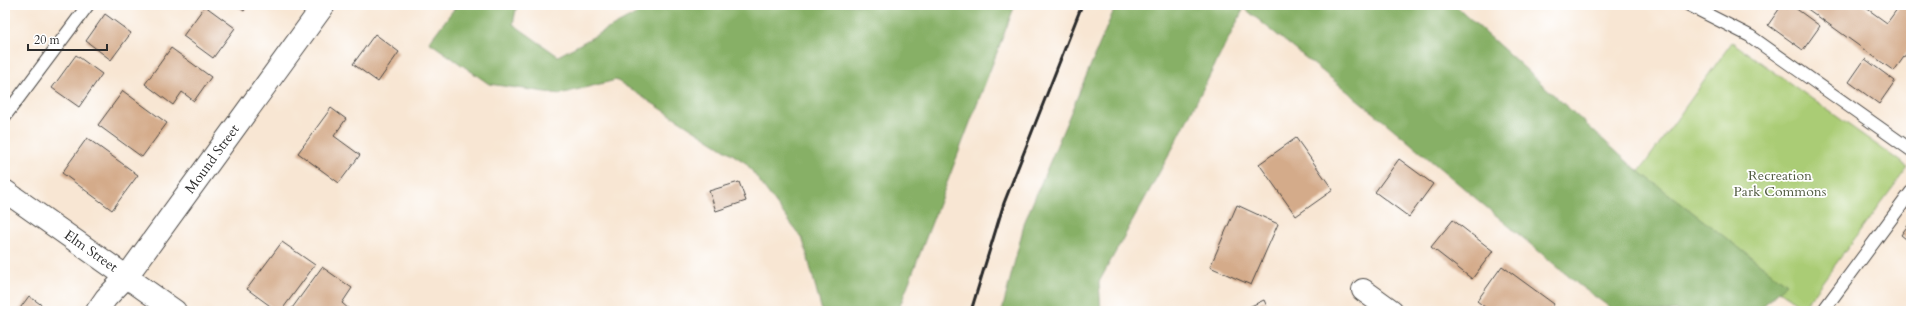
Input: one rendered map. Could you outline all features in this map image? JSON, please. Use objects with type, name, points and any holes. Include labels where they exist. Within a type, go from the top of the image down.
[{"type":"street","name":"Mound Street","points":[[97,311],[106,298],[127,276],[324,5]]},
{"type":"street","name":"Elm Street","points":[[5,192],[175,311]]},
{"type":"street","points":[[1363,290],[1392,311]]},
{"type":"lane","points":[[5,116],[88,5]]},
{"type":"lane","points":[[1689,5],[1750,36],[1911,150]]},
{"type":"lane","points":[[1823,311],[1911,192]]},
{"type":"green space","points":[[457,5],[517,5],[513,24],[558,56],[641,11],[640,5],[1015,5],[898,311],[822,311],[803,240],[746,163],[616,80],[560,94],[489,84],[429,42]]},
{"type":"green space","points":[[1116,5],[1455,5],[1631,165],[1786,284],[1758,311],[1615,311],[1579,285],[1379,117],[1244,8],[1175,144],[1099,282],[1101,311],[1002,311],[1025,221]]},
{"type":"green space","name":"Recreation Park Commons","points":[[1732,42],[1908,167],[1803,308],[1631,183]]},
{"type":"building","points":[[236,5],[248,5],[244,11]]},
{"type":"building","points":[[1782,5],[1791,5],[1820,26],[1803,50],[1768,25]]},
{"type":"building","points":[[1802,5],[1862,5],[1887,23],[1900,5],[1911,5],[1911,47],[1894,71]]},
{"type":"building","points":[[205,6],[235,28],[213,58],[183,36]]},
{"type":"building","points":[[105,14],[131,33],[111,60],[86,41]]},
{"type":"building","points":[[375,34],[399,52],[378,82],[353,64]]},
{"type":"building","points":[[171,48],[211,77],[194,101],[182,92],[173,105],[145,84]]},
{"type":"building","points":[[76,55],[102,74],[79,107],[52,88]]},
{"type":"building","points":[[1865,59],[1895,81],[1879,104],[1849,82]]},
{"type":"building","points":[[123,91],[167,123],[142,157],[98,125]]},
{"type":"building","points":[[331,108],[346,119],[334,136],[360,155],[339,183],[298,153]]},
{"type":"building","points":[[87,138],[138,175],[112,210],[62,173]]},
{"type":"building","points":[[1296,138],[1333,190],[1296,216],[1259,164]]},
{"type":"building","points":[[1399,159],[1433,184],[1409,217],[1375,192]]},
{"type":"building","points":[[739,182],[746,201],[716,211],[709,191]]},
{"type":"building","points":[[1237,205],[1278,224],[1251,285],[1210,267]]},
{"type":"building","points":[[1453,220],[1493,251],[1472,279],[1431,247]]},
{"type":"building","points":[[1911,221],[1911,243],[1901,235]]},
{"type":"building","points":[[282,242],[315,265],[281,311],[277,311],[247,289]]},
{"type":"building","points":[[1502,266],[1554,304],[1550,311],[1490,311],[1477,301]]},
{"type":"building","points":[[322,267],[352,288],[342,303],[350,310],[290,311]]},
{"type":"building","points":[[29,296],[50,311],[18,311]]},
{"type":"building","points":[[1264,300],[1269,311],[1240,311]]},
{"type":"railway","points":[[971,311],[1004,203],[1082,5]]}]
